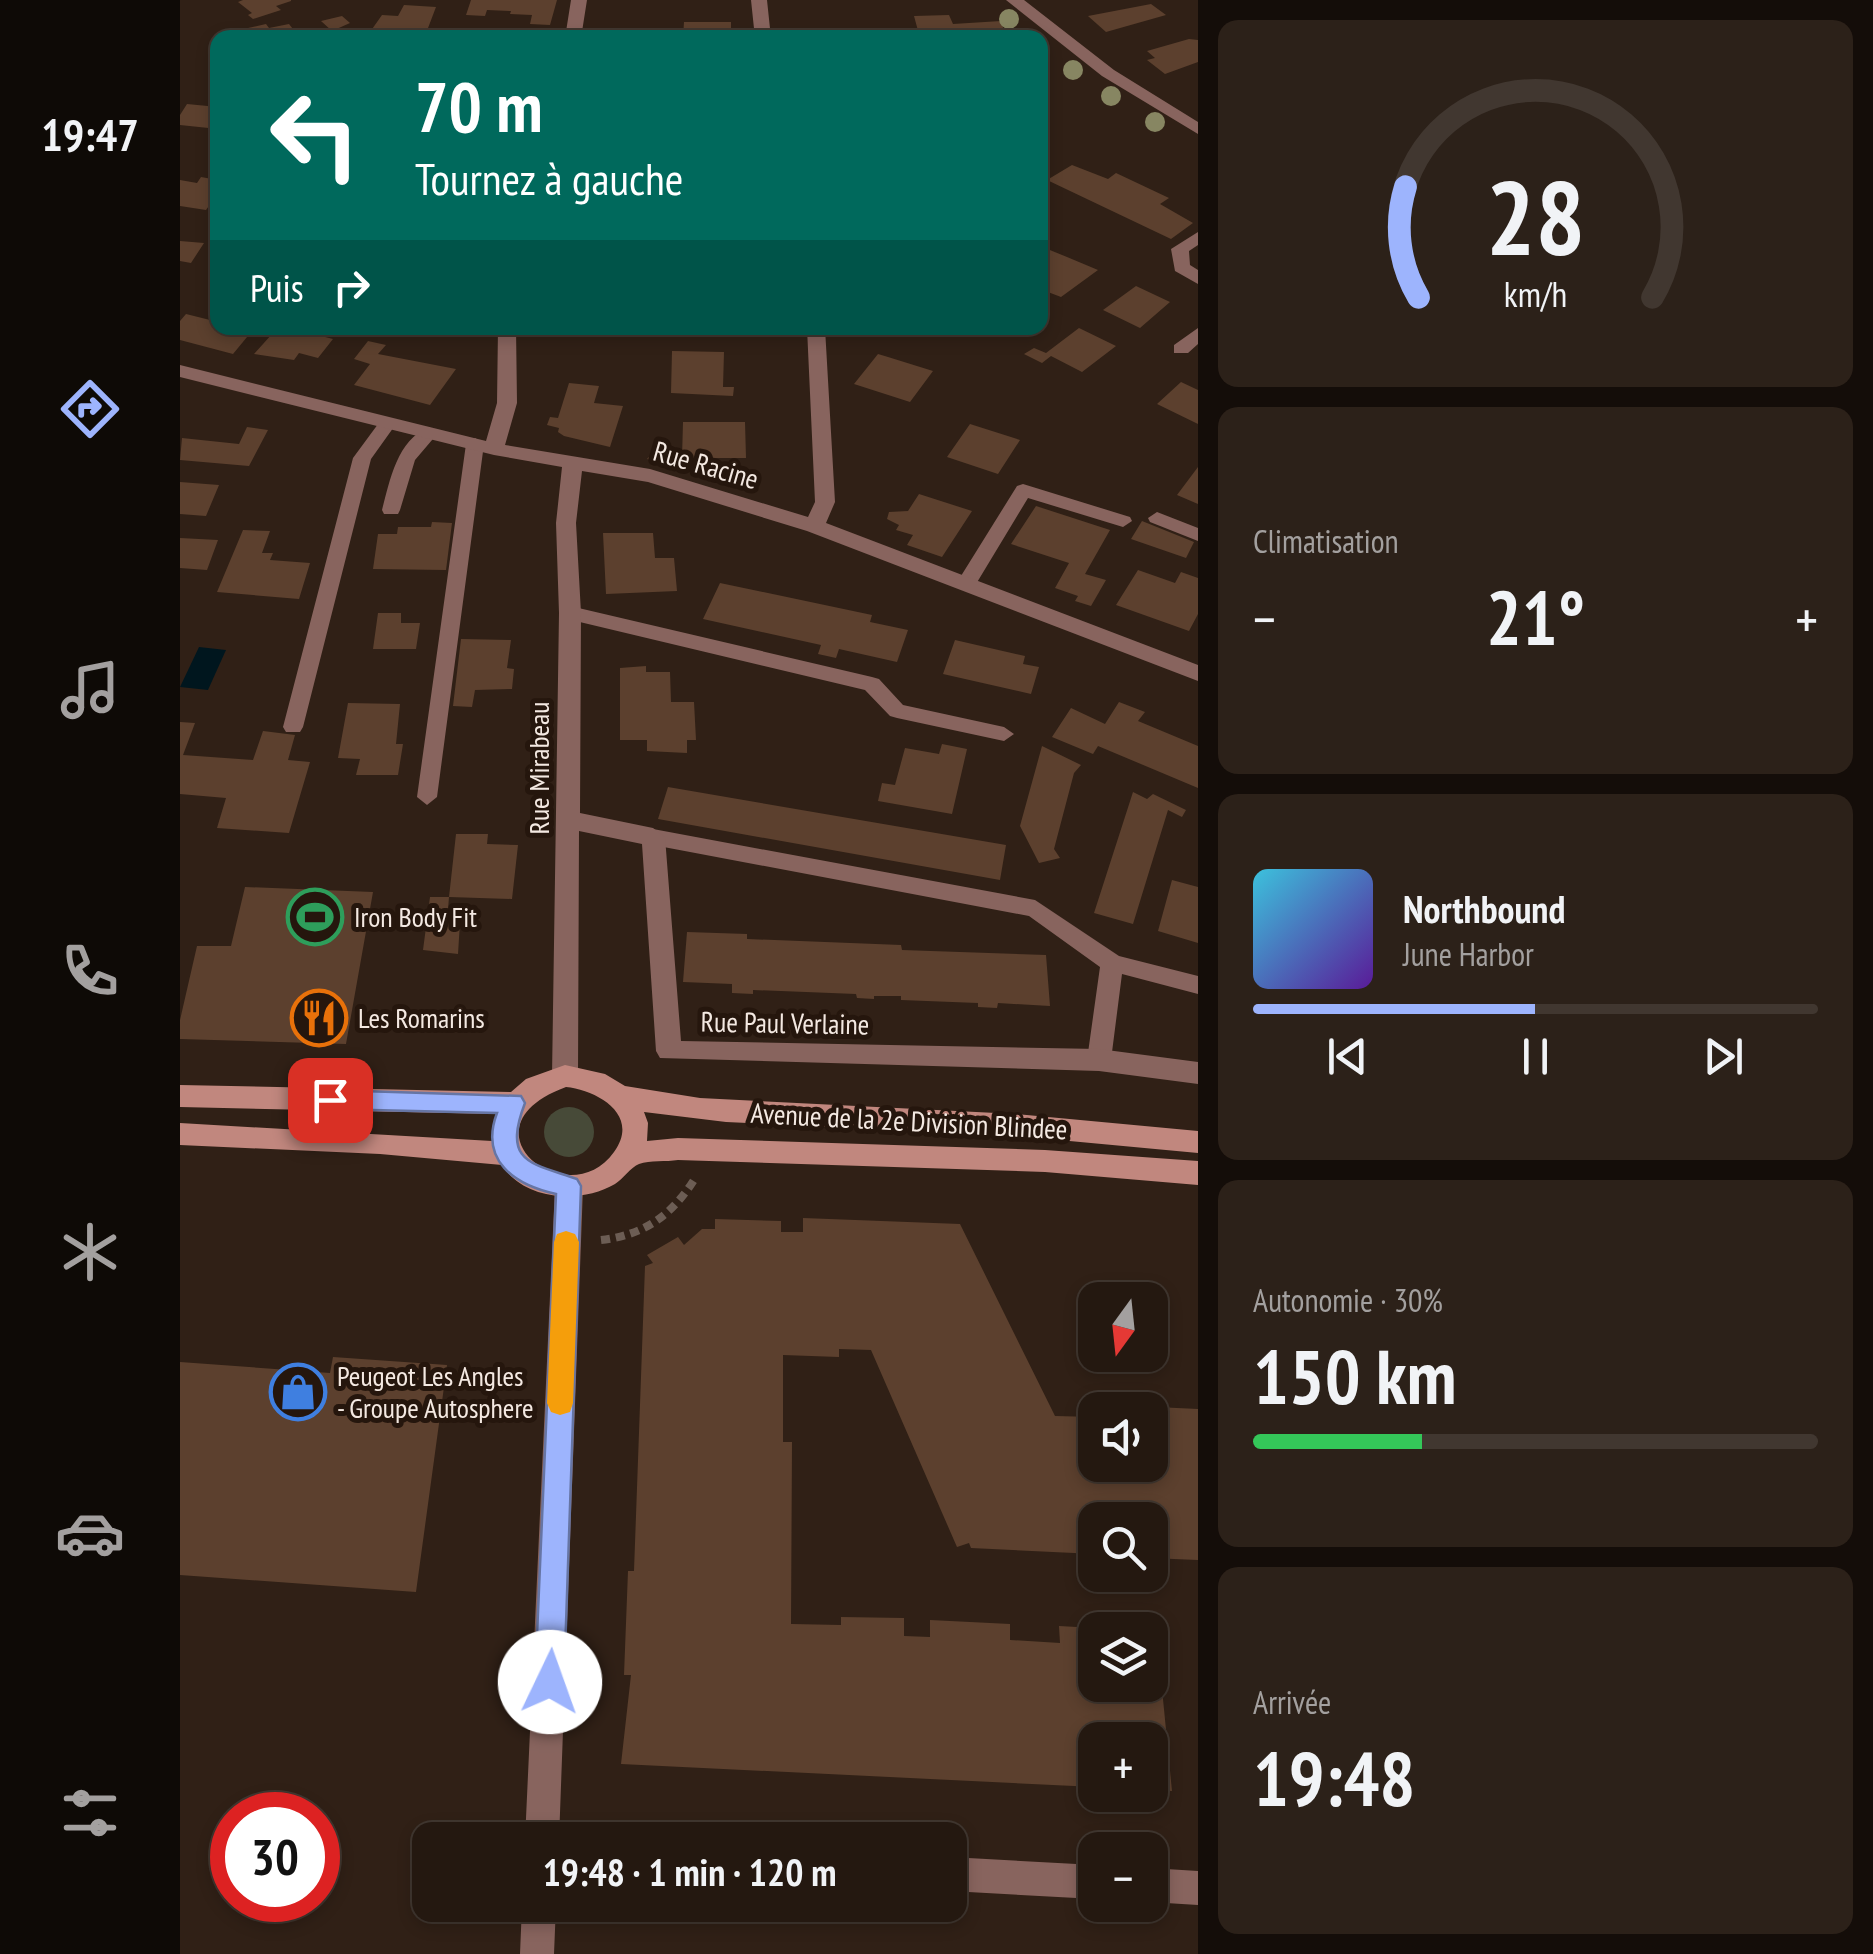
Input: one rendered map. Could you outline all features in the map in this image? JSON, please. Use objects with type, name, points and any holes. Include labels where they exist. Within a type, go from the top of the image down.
[{"type":"main road","points":[[180,1134],[380,1142],[507,1154],[532,1178],[569,1186],[593,1182],[614,1171],[628,1154],[635,1134],[633,1113],[621,1096],[597,1080],[565,1076],[527,1089],[513,1103],[504,1128],[507,1154]]},
{"type":"main road","points":[[180,1096],[513,1103]]},
{"type":"main road","name":"Avenue de la 2e Division Blindee","points":[[621,1096],[657,1104],[741,1112],[1112,1132],[1198,1142]]},
{"type":"main road","name":"Avenue de la 2e Division Blindee","points":[[628,1154],[678,1149],[1026,1160],[1198,1173]]},
{"type":"street","points":[[574,30],[579,0]]},
{"type":"street","points":[[759,0],[762,30]]},
{"type":"street","points":[[1014,0],[1108,73],[1198,129]]},
{"type":"street","points":[[1198,237],[1180,250],[1181,267],[1198,278]]},
{"type":"street","points":[[1181,349],[1198,334]]},
{"type":"street","points":[[484,446],[507,403],[507,335]]},
{"type":"street","points":[[814,526],[826,502],[816,335]]},
{"type":"street","name":"Rue Racine","points":[[180,372],[484,446],[650,476],[814,526],[1198,672]]},
{"type":"street","name":"Rue Mirabeau","points":[[565,1076],[570,613],[566,523],[573,462]]},
{"type":"street","points":[[569,820],[653,837]]},
{"type":"street","name":"Rue Paul Verlaine","points":[[653,837],[669,1051],[1099,1060],[1198,1073]]},
{"type":"street","points":[[543,1822],[569,1186]]},
{"type":"street","points":[[967,1875],[1078,1881]]},
{"type":"street","points":[[1168,1886],[1198,1888]]},
{"type":"street","points":[[537,1954],[538,1922]]},
{"type":"lane","points":[[293,726],[362,458],[387,424]]},
{"type":"lane","points":[[391,510],[406,458],[428,433]]},
{"type":"lane","points":[[427,797],[484,446]]},
{"type":"lane","points":[[966,584],[1023,490],[1123,521]]},
{"type":"lane","points":[[1157,518],[1198,535]]},
{"type":"lane","points":[[570,613],[872,684],[897,711],[1004,734]]},
{"type":"lane","points":[[653,837],[1036,909],[1112,963],[1198,985]]},
{"type":"lane","points":[[1099,1060],[1112,963]]},
{"type":"path","points":[[607,1240],[637,1234],[676,1209],[696,1176]]},
{"type":"green space","points":[[569,1107],[586,1115],[594,1132],[586,1149],[569,1157],[552,1149],[544,1132],[552,1115]]},
{"type":"water","points":[[199,647],[226,650],[208,690],[180,687]]},
{"type":"building","points":[[471,0],[557,0],[550,25],[530,24],[532,15],[510,14],[511,11],[487,10],[485,16],[466,15]]},
{"type":"building","points":[[291,1],[276,6],[281,10],[253,19],[248,15],[252,13],[238,2]]},
{"type":"building","points":[[1151,4],[1166,15],[1106,32],[1088,16]]},
{"type":"building","points":[[404,5],[436,7],[427,30],[371,30],[382,15],[398,16]]},
{"type":"building","points":[[949,15],[953,24],[1001,21],[1004,30],[918,30],[914,16]]},
{"type":"building","points":[[342,16],[350,23],[331,30],[321,21]]},
{"type":"building","points":[[684,22],[731,22],[731,30],[684,30]]},
{"type":"building","points":[[289,24],[294,30],[239,30]]},
{"type":"building","points":[[1198,40],[1198,62],[1165,74],[1147,60],[1155,58],[1147,51]]},
{"type":"building","points":[[187,104],[210,106],[210,128],[180,125],[180,115]]},
{"type":"building","points":[[1072,165],[1108,179],[1116,173],[1169,198],[1160,204],[1193,223],[1171,239],[1048,179]]},
{"type":"building","points":[[201,177],[210,179],[210,204],[206,210],[180,206],[180,180],[197,183]]},
{"type":"building","points":[[180,241],[204,243],[191,263],[180,261]]},
{"type":"building","points":[[1048,249],[1098,270],[1061,297],[1048,292]]},
{"type":"building","points":[[1136,286],[1170,302],[1140,328],[1103,310]]},
{"type":"building","points":[[186,314],[210,320],[210,335],[249,335],[233,354],[180,340],[180,321]]},
{"type":"building","points":[[1079,328],[1116,346],[1082,372],[1051,356],[1042,363],[1024,354],[1034,348],[1046,353]]},
{"type":"building","points":[[271,335],[317,335],[333,339],[318,358],[299,353],[294,360],[254,354]]},
{"type":"building","points":[[368,341],[386,345],[378,354],[456,369],[430,405],[354,385],[370,364],[354,359]]},
{"type":"building","points":[[672,351],[724,352],[723,387],[734,387],[733,396],[671,393]]},
{"type":"building","points":[[878,354],[933,371],[910,402],[854,384]]},
{"type":"building","points":[[1181,382],[1198,390],[1198,424],[1157,404]]},
{"type":"building","points":[[569,383],[599,386],[594,403],[623,406],[610,447],[564,436],[559,428],[547,425],[550,417],[558,418]]},
{"type":"building","points":[[683,422],[745,422],[746,458],[682,458]]},
{"type":"building","points":[[970,424],[1020,440],[998,474],[947,457]]},
{"type":"building","points":[[247,427],[268,430],[249,466],[180,460],[182,438],[239,444]]},
{"type":"building","points":[[657,448],[676,454],[668,465],[647,459]]},
{"type":"building","points":[[1198,467],[1198,504],[1177,495]]},
{"type":"building","points":[[180,482],[219,485],[206,516],[180,514]]},
{"type":"building","points":[[919,494],[972,511],[942,557],[907,545],[913,535],[896,530],[899,525],[887,519],[889,512],[908,511]]},
{"type":"building","points":[[1036,506],[1110,530],[1085,574],[1106,580],[1091,606],[1075,601],[1078,596],[1055,588],[1069,563],[1011,544]]},
{"type":"building","points":[[1142,521],[1194,542],[1186,558],[1131,539]]},
{"type":"building","points":[[432,522],[452,523],[446,570],[373,569],[378,534],[397,534],[398,527],[431,527]]},
{"type":"building","points":[[243,530],[270,531],[262,553],[273,553],[270,560],[310,563],[299,599],[217,592]]},
{"type":"building","points":[[603,533],[653,533],[655,558],[674,558],[677,591],[606,594]]},
{"type":"building","points":[[180,538],[218,540],[207,570],[180,568]]},
{"type":"building","points":[[1138,570],[1175,583],[1181,572],[1198,578],[1198,614],[1189,631],[1116,605]]},
{"type":"building","points":[[720,583],[872,615],[870,622],[908,630],[897,662],[839,649],[836,658],[818,654],[821,645],[703,619]]},
{"type":"building","points":[[378,613],[401,613],[401,623],[420,623],[416,649],[373,649]]},
{"type":"building","points":[[461,639],[511,640],[507,668],[514,669],[512,689],[475,690],[472,707],[453,706]]},
{"type":"building","points":[[955,640],[1025,656],[1023,664],[1039,667],[1031,694],[943,674]]},
{"type":"building","points":[[646,666],[646,672],[670,672],[671,702],[694,702],[696,740],[687,740],[687,753],[647,751],[647,740],[620,740],[620,668]]},
{"type":"building","points":[[1119,702],[1145,712],[1138,721],[1198,746],[1198,788],[1098,746],[1093,754],[1052,737],[1071,708],[1105,724]]},
{"type":"building","points":[[348,703],[400,704],[396,744],[403,744],[398,775],[356,775],[360,759],[338,758]]},
{"type":"building","points":[[180,722],[195,723],[183,755],[253,760],[263,731],[295,735],[288,760],[310,762],[289,833],[217,828],[226,798],[180,794]]},
{"type":"building","points":[[942,744],[967,749],[952,814],[878,801],[882,783],[895,785],[905,748],[939,754]]},
{"type":"building","points":[[1042,746],[1081,765],[1074,773],[1054,849],[1060,858],[1039,863],[1020,826]]},
{"type":"building","points":[[668,787],[1006,845],[1000,880],[658,819]]},
{"type":"building","points":[[1133,792],[1147,799],[1153,794],[1186,810],[1182,817],[1168,810],[1133,924],[1094,913]]},
{"type":"building","points":[[456,834],[488,834],[487,844],[518,845],[512,899],[449,897]]},
{"type":"building","points":[[1172,880],[1198,887],[1198,943],[1158,931]]},
{"type":"building","points":[[245,887],[373,892],[346,1044],[180,1039],[180,1020],[197,946],[231,946]]},
{"type":"building","points":[[430,897],[449,897],[447,922],[460,922],[458,954],[423,950]]},
{"type":"building","points":[[687,932],[747,934],[747,939],[901,945],[902,950],[1046,955],[1050,1006],[998,1003],[997,1008],[978,1007],[978,1003],[901,1000],[901,996],[874,999],[857,998],[856,994],[753,990],[753,994],[732,993],[732,984],[683,982]]},
{"type":"building","points":[[803,1218],[960,1224],[1055,1416],[1078,1417],[1078,1482],[1168,1482],[1168,1408],[1198,1409],[1198,1560],[1168,1559],[1168,1502],[1078,1502],[1078,1553],[971,1548],[969,1543],[957,1547],[871,1350],[839,1349],[839,1357],[783,1355],[783,1442],[792,1442],[791,1624],[841,1625],[841,1617],[904,1618],[904,1636],[930,1637],[930,1620],[1010,1624],[1010,1640],[1060,1643],[1059,1626],[1078,1627],[1078,1702],[1163,1702],[1165,1722],[1078,1722],[1078,1786],[621,1764],[631,1675],[624,1675],[628,1571],[634,1571],[645,1266],[653,1263],[647,1255],[678,1237],[684,1245],[702,1229],[715,1229],[715,1219],[781,1221],[781,1232],[803,1232]]},
{"type":"building","points":[[333,1357],[447,1365],[416,1592],[180,1575],[180,1362],[330,1373]]},
{"type":"building","points":[[1168,1750],[1172,1791],[1168,1791]]},
{"type":"slow traffic","points":[[560,1403],[566,1242]]},
{"type":"place","name":"Iron Body Fit","points":[[315,917]]},
{"type":"place","name":"Les Romarins","points":[[319,1018]]},
{"type":"place","name":"Peugeot Les Angles - Groupe Autosphere","points":[[298,1392]]},
{"type":"route","points":[[330,1100],[513,1103],[504,1128],[507,1154],[532,1178],[549,1185],[569,1186],[550,1682]]}]
